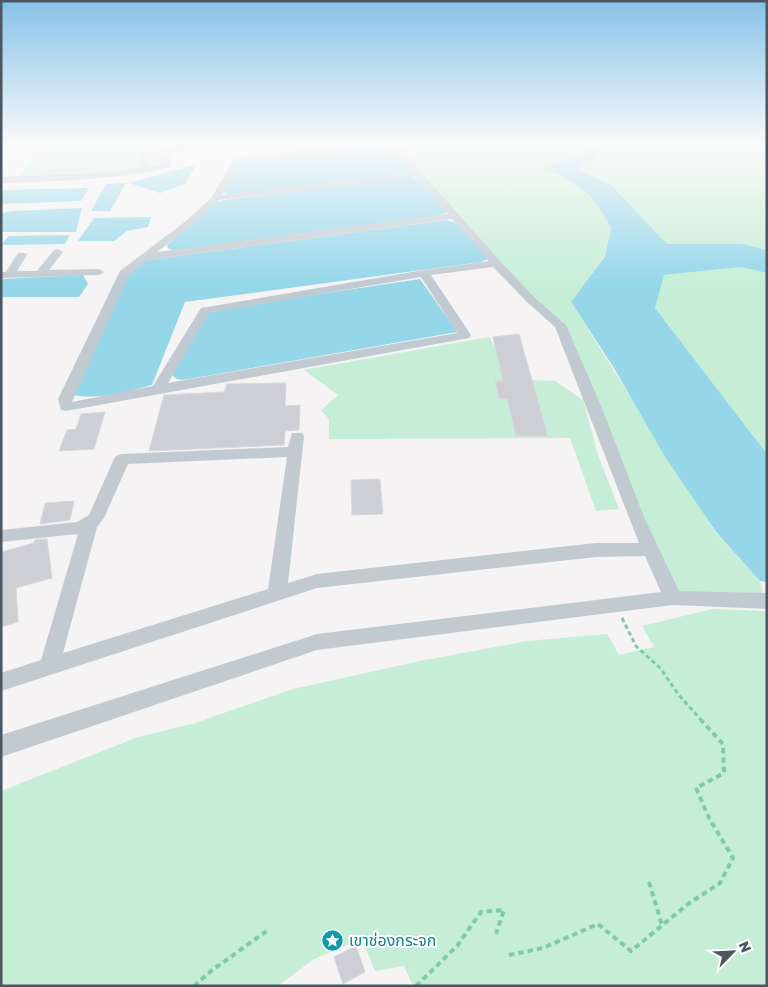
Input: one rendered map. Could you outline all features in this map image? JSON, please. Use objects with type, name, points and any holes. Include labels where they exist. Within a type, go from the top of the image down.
[{"type":"street","points":[[219,192],[216,198],[189,223],[124,273],[65,400],[66,407],[466,335],[424,274]]},
{"type":"street","points":[[216,198],[266,192]]},
{"type":"street","points":[[433,192],[496,264],[531,300],[560,325],[595,408],[636,517],[673,598]]},
{"type":"street","points":[[145,257],[454,216]]},
{"type":"street","points":[[40,274],[58,252]]},
{"type":"street","points":[[5,275],[22,255]]},
{"type":"street","points":[[158,389],[205,310],[496,264]]},
{"type":"street","points":[[5,275],[99,272]]},
{"type":"street","points":[[1,536],[78,528],[89,524],[96,518],[122,459],[296,444],[277,594]]},
{"type":"street","points":[[48,667],[89,524]]},
{"type":"street","points":[[1,682],[317,581],[596,550],[651,550]]},
{"type":"street","points":[[1,746],[317,642],[673,598],[767,601]]},
{"type":"path","points":[[509,955],[523,954],[570,938],[598,924],[631,951],[688,904],[720,883],[733,858],[709,818],[696,788],[724,773],[723,744],[678,694],[661,669],[636,646],[630,630]]},
{"type":"path","points":[[649,882],[662,925]]},
{"type":"path","points":[[416,986],[457,946],[482,912],[504,910],[496,934]]},
{"type":"path","points":[[194,986],[211,971],[268,930]]},
{"type":"green space","points":[[437,192],[587,192],[596,201],[611,228],[605,255],[571,302],[715,532],[760,581],[764,600],[673,598],[560,325],[531,300]]},
{"type":"green space","points":[[618,192],[767,192],[767,250],[743,244],[667,244]]},
{"type":"green space","points":[[741,267],[767,273],[767,454],[655,308],[663,275]]},
{"type":"green space","points":[[489,337],[496,349],[523,349],[532,380],[555,381],[583,400],[598,455],[619,509],[596,511],[570,438],[329,439],[329,419],[321,410],[338,395],[304,370]]},
{"type":"green space","points":[[712,609],[767,611],[767,986],[413,986],[404,966],[375,971],[362,939],[314,959],[278,986],[1,986],[1,791],[138,737],[195,723],[293,689],[420,661],[527,641],[607,634],[619,655],[654,647],[642,626]]},
{"type":"water","points":[[1,192],[87,192],[81,201],[1,204]]},
{"type":"water","points":[[102,192],[121,192],[110,211],[91,211]]},
{"type":"water","points":[[223,192],[255,192],[230,195]]},
{"type":"water","points":[[287,192],[429,192],[447,213],[437,216],[178,251],[169,249],[167,245],[217,202]]},
{"type":"water","points":[[586,192],[618,192],[667,244],[743,244],[767,250],[767,273],[741,267],[664,275],[655,308],[767,454],[767,582],[760,581],[716,532],[664,455],[614,368],[571,302],[605,256],[611,228]]},
{"type":"water","points":[[82,208],[76,232],[1,232],[1,213]]},
{"type":"water","points":[[151,217],[148,227],[127,231],[114,241],[78,241],[94,218]]},
{"type":"water","points":[[446,220],[456,223],[488,259],[481,262],[185,302],[152,385],[103,396],[74,395],[127,274],[148,260]]},
{"type":"water","points":[[70,235],[65,244],[1,245],[9,236]]},
{"type":"water","points":[[83,275],[88,284],[79,297],[1,297],[1,279]]},
{"type":"water","points":[[420,279],[457,332],[184,380],[175,377],[171,373],[208,312]]},
{"type":"building","points":[[519,334],[548,436],[516,436],[507,399],[499,399],[495,381],[503,381],[493,337]]},
{"type":"building","points":[[286,383],[285,406],[300,405],[299,430],[285,431],[284,445],[149,451],[164,395],[224,392],[227,384]]},
{"type":"building","points":[[105,412],[94,449],[59,451],[67,430],[76,429],[81,414]]},
{"type":"building","points":[[380,479],[383,514],[352,515],[351,480]]},
{"type":"building","points":[[74,501],[70,520],[40,524],[45,503]]},
{"type":"building","points":[[47,539],[52,578],[16,588],[18,622],[1,627],[1,552],[34,543],[35,540]]},
{"type":"building","points":[[356,946],[365,972],[343,984],[334,957]]},
{"type":"place","name":"เขาช่องกระจก","points":[[333,940]]}]
